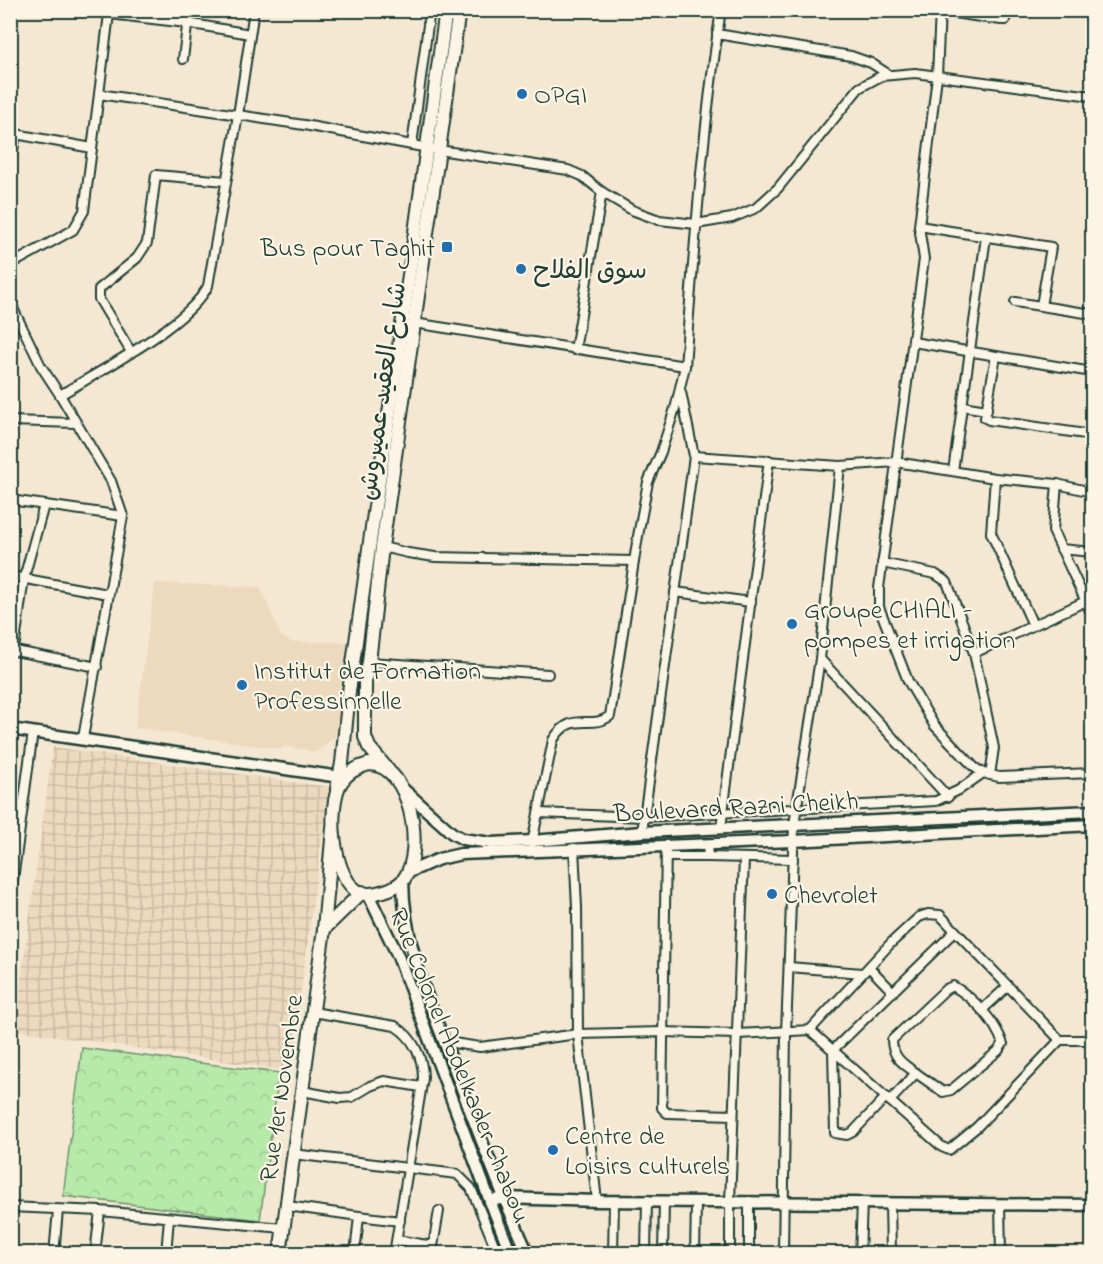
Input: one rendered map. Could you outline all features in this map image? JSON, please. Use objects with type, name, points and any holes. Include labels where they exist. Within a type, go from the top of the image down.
[{"type":"main road","name":"شارع العقيد عميروش","points":[[388,770],[369,747],[365,737],[365,680],[414,323],[446,10]]},
{"type":"main road","name":"شارع العقيد عميروش","points":[[343,779],[349,692],[373,520],[433,149],[459,10]]},
{"type":"main road","points":[[10,729],[83,738],[343,779]]},
{"type":"main road","points":[[324,929],[365,893],[391,889],[405,876],[413,838],[411,819],[402,787],[388,770],[376,764],[355,769],[343,779],[333,828],[337,858],[342,870],[350,883],[365,893]]},
{"type":"main road","name":"Boulevard Razni Cheikh","points":[[402,787],[436,820],[463,839],[531,846],[574,848],[793,841],[1092,825]]},
{"type":"main road","name":"Boulevard Razni Cheikh","points":[[405,876],[440,860],[461,854],[642,832],[1092,811]]},
{"type":"main road","name":"Rue 1er Novembre","points":[[281,1253],[324,929],[333,828]]},
{"type":"main road","name":"Rue Colonel Abdelkader Chabou","points":[[405,876],[403,904],[416,965],[504,1198],[528,1254]]},
{"type":"main road","name":"Rue Colonel Abdelkader Chabou","points":[[365,893],[398,956],[511,1254]]},
{"type":"main road","points":[[490,1201],[504,1198],[597,1201],[1092,1205]]},
{"type":"street","points":[[92,10],[250,34]]},
{"type":"street","points":[[183,59],[189,10]]},
{"type":"street","points":[[60,395],[177,321],[204,295],[211,276],[254,10]]},
{"type":"street","points":[[412,145],[430,10]]},
{"type":"street","points":[[531,846],[553,740],[565,726],[578,721],[605,720],[610,716],[648,482],[661,452],[685,366],[696,224],[721,10]]},
{"type":"street","points":[[1007,10],[1005,20],[940,10],[937,76],[919,226],[924,259],[882,563],[879,608],[908,681],[934,725],[974,768],[986,774],[1015,777],[1092,773]]},
{"type":"street","points":[[10,265],[73,230],[84,212],[109,12]]},
{"type":"street","points":[[717,34],[863,59],[888,74]]},
{"type":"street","points":[[99,94],[304,125],[433,149],[568,170],[582,176],[602,192],[647,217],[673,223],[696,224],[732,218],[756,207],[778,188],[859,88],[867,82],[888,74],[915,73],[1092,96]]},
{"type":"street","points":[[10,165],[13,134],[92,148]]},
{"type":"street","points":[[130,352],[99,299],[99,289],[137,258],[147,243],[156,175],[226,181]]},
{"type":"street","points":[[575,350],[602,192]]},
{"type":"street","points":[[919,226],[1052,247],[1041,306]]},
{"type":"street","points":[[953,471],[986,237]]},
{"type":"street","points":[[10,302],[41,366],[111,481],[123,516],[83,738]]},
{"type":"street","points":[[1015,302],[1092,314]]},
{"type":"street","points":[[414,323],[685,366]]},
{"type":"street","points":[[913,342],[1092,372]]},
{"type":"street","points":[[996,356],[985,418],[1092,435]]},
{"type":"street","points":[[642,832],[694,456],[680,388]]},
{"type":"street","points":[[962,406],[987,410]]},
{"type":"street","points":[[10,420],[76,423]]},
{"type":"street","points":[[694,456],[840,466],[896,462],[995,478],[1057,484],[1092,492]]},
{"type":"street","points":[[721,828],[769,460]]},
{"type":"street","points":[[783,1254],[786,1033],[794,825],[820,659],[840,466]]},
{"type":"street","points":[[995,478],[991,533],[1033,625]]},
{"type":"street","points":[[1057,484],[1053,531],[1092,615]]},
{"type":"street","points":[[10,500],[123,516]]},
{"type":"street","points":[[44,505],[24,578],[12,650],[97,667]]},
{"type":"street","points":[[382,547],[408,554],[435,557],[634,561]]},
{"type":"street","points":[[1061,549],[1092,552]]},
{"type":"street","points":[[538,813],[644,817],[936,801],[948,797],[986,774],[994,748],[974,653],[946,582],[935,574],[882,563]]},
{"type":"street","points":[[10,576],[108,594]]},
{"type":"street","points":[[675,592],[751,602]]},
{"type":"street","points":[[974,653],[1086,601]]},
{"type":"street","points":[[820,659],[948,797]]},
{"type":"street","points":[[369,662],[548,674]]},
{"type":"street","points":[[10,902],[33,732]]},
{"type":"street","points":[[707,844],[708,857]]},
{"type":"street","points":[[666,845],[662,1108],[667,1113],[733,1115]]},
{"type":"street","points":[[574,848],[578,1034],[597,1201]]},
{"type":"street","points":[[666,857],[793,859]]},
{"type":"street","points":[[730,1254],[733,1115],[744,859]]},
{"type":"street","points":[[446,1047],[453,1043],[480,1047],[578,1034],[663,1032],[736,1034],[810,1030],[891,943],[919,917],[928,914],[940,915],[1060,1040],[1092,1040]]},
{"type":"street","points":[[916,1073],[853,1132],[847,1135],[835,1133],[833,1050],[956,931]]},
{"type":"street","points":[[789,967],[866,970],[893,992]]},
{"type":"street","points":[[953,986],[982,1010],[1003,1044],[998,1051],[951,1090],[943,1092],[898,1060],[892,1049],[892,1040],[946,989],[953,986]]},
{"type":"street","points":[[982,1010],[1008,986]]},
{"type":"street","points":[[313,1012],[395,1026],[405,1032],[414,1044],[423,1066],[409,1169],[394,1254]]},
{"type":"street","points":[[810,1030],[942,1147],[949,1150],[977,1127],[1060,1040]]},
{"type":"street","points":[[302,1091],[340,1098],[352,1097],[384,1081],[421,1087]]},
{"type":"street","points":[[293,1154],[457,1174],[471,1188],[498,1254]]},
{"type":"street","points":[[646,1254],[647,1200]]},
{"type":"street","points":[[613,1254],[614,1201]]},
{"type":"street","points":[[663,1254],[664,1201]]},
{"type":"street","points":[[695,1254],[696,1201]]},
{"type":"street","points":[[749,1202],[749,1254]]},
{"type":"street","points":[[860,1254],[862,1202]]},
{"type":"street","points":[[890,1203],[891,1254]]},
{"type":"street","points":[[1000,1204],[1000,1254]]},
{"type":"street","points":[[287,1206],[400,1221]]},
{"type":"street","points":[[10,1207],[100,1211],[283,1228]]},
{"type":"street","points":[[54,1254],[58,1210]]},
{"type":"street","points":[[94,1254],[100,1211]]},
{"type":"street","points":[[397,1240],[432,1250],[439,1211]]},
{"type":"street","points":[[355,1254],[359,1216]]},
{"type":"street","points":[[165,1254],[170,1218]]},
{"type":"shaded area","name":"Institut de Formation Professinnelle","points":[[155,583],[260,587],[281,636],[291,642],[348,642],[336,736],[316,752],[135,728]]},
{"type":"shaded area","points":[[53,747],[329,787],[290,1071],[14,1030]]},
{"type":"green space","points":[[82,1048],[279,1073],[260,1220],[63,1196]]},
{"type":"place","name":"OPGI","points":[[522,94]]},
{"type":"place","name":"Bus pour Taghit","points":[[447,247]]},
{"type":"place","name":"سوق الفلاح","points":[[521,269]]},
{"type":"place","name":"Groupe CHIALI - pompes et irrigation","points":[[792,624]]},
{"type":"place","name":"Institut de Formation Professinnelle","points":[[242,685]]},
{"type":"place","name":"Chevrolet","points":[[772,894]]},
{"type":"place","name":"Centre de Loisirs culturels","points":[[553,1150]]}]
